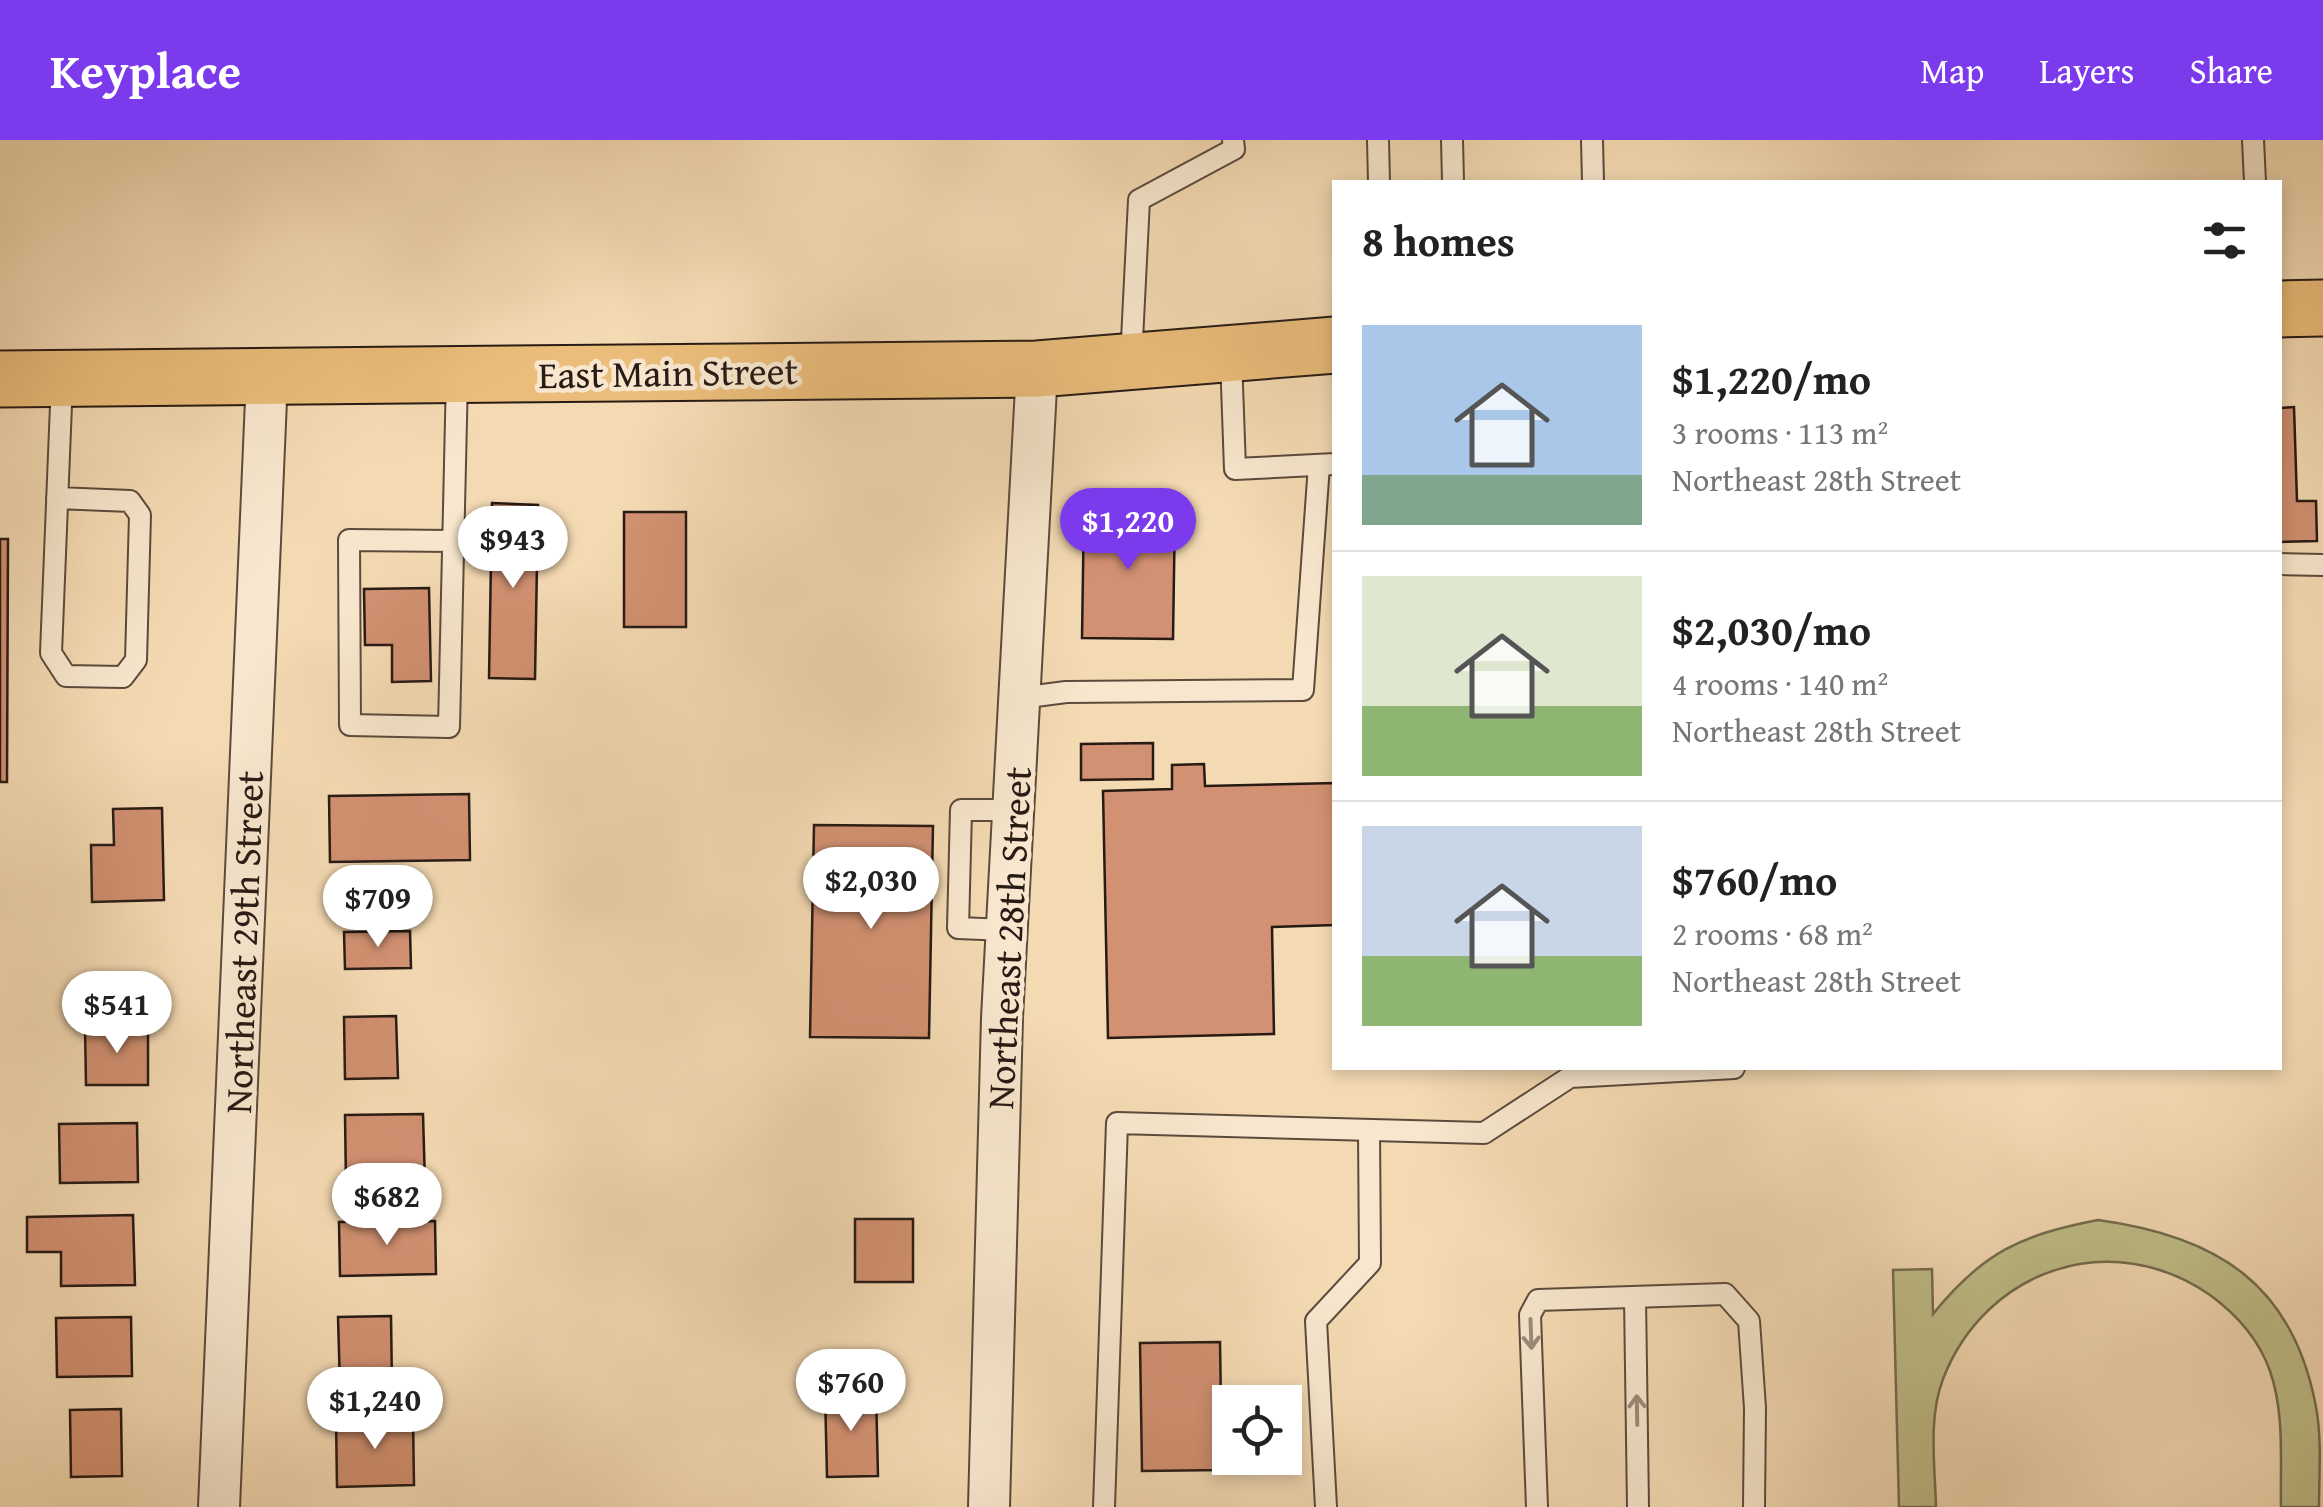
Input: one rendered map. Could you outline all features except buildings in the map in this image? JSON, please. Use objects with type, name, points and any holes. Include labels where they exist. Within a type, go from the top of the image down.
[{"type":"main road","points":[[2282,309],[2323,308]]},
{"type":"main road","name":"East Main Street","points":[[0,378],[1038,369],[1332,345]]},
{"type":"street","name":"Northeast 28th Street","points":[[989,1507],[1007,930],[1038,369]]},
{"type":"street","name":"Northeast 29th Street","points":[[219,1507],[267,376]]},
{"type":"lane","points":[[1130,362],[1139,200],[1234,150],[1234,140]]},
{"type":"lane","points":[[1378,140],[1379,180]]},
{"type":"lane","points":[[1452,140],[1453,180]]},
{"type":"lane","points":[[1592,140],[1592,180]]},
{"type":"lane","points":[[2253,140],[2255,180]]},
{"type":"lane","points":[[1020,698],[1066,692],[1303,690],[1327,464],[1234,469],[1231,354]]},
{"type":"lane","points":[[453,541],[349,540],[350,725],[449,727],[458,374]]},
{"type":"lane","points":[[58,498],[130,501],[140,514],[136,660],[123,677],[66,676],[51,653],[62,378]]},
{"type":"lane","points":[[2282,564],[2323,564]]},
{"type":"lane","points":[[1104,1507],[1117,1123],[1484,1133],[1570,1077],[1686,1070]]},
{"type":"lane","points":[[1326,1507],[1316,1321],[1370,1263],[1369,1130]]},
{"type":"lane","points":[[1537,1507],[1530,1315],[1538,1300],[1725,1294],[1749,1321],[1755,1408],[1754,1507]]},
{"type":"lane","points":[[1635,1297],[1638,1507]]},
{"type":"shaded area","points":[[2098,1220],[2179,1239],[2213,1254],[2243,1273],[2268,1298],[2289,1328],[2305,1364],[2316,1407],[2319,1507],[2281,1507],[2281,1439],[2275,1387],[2260,1349],[2238,1319],[2210,1295],[2172,1275],[2133,1264],[2094,1262],[2056,1270],[2021,1286],[1989,1309],[1963,1341],[1943,1379],[1935,1410],[1936,1507],[1899,1507],[1893,1270],[1932,1269],[1933,1314],[1969,1275],[2005,1249],[2047,1232]]}]
